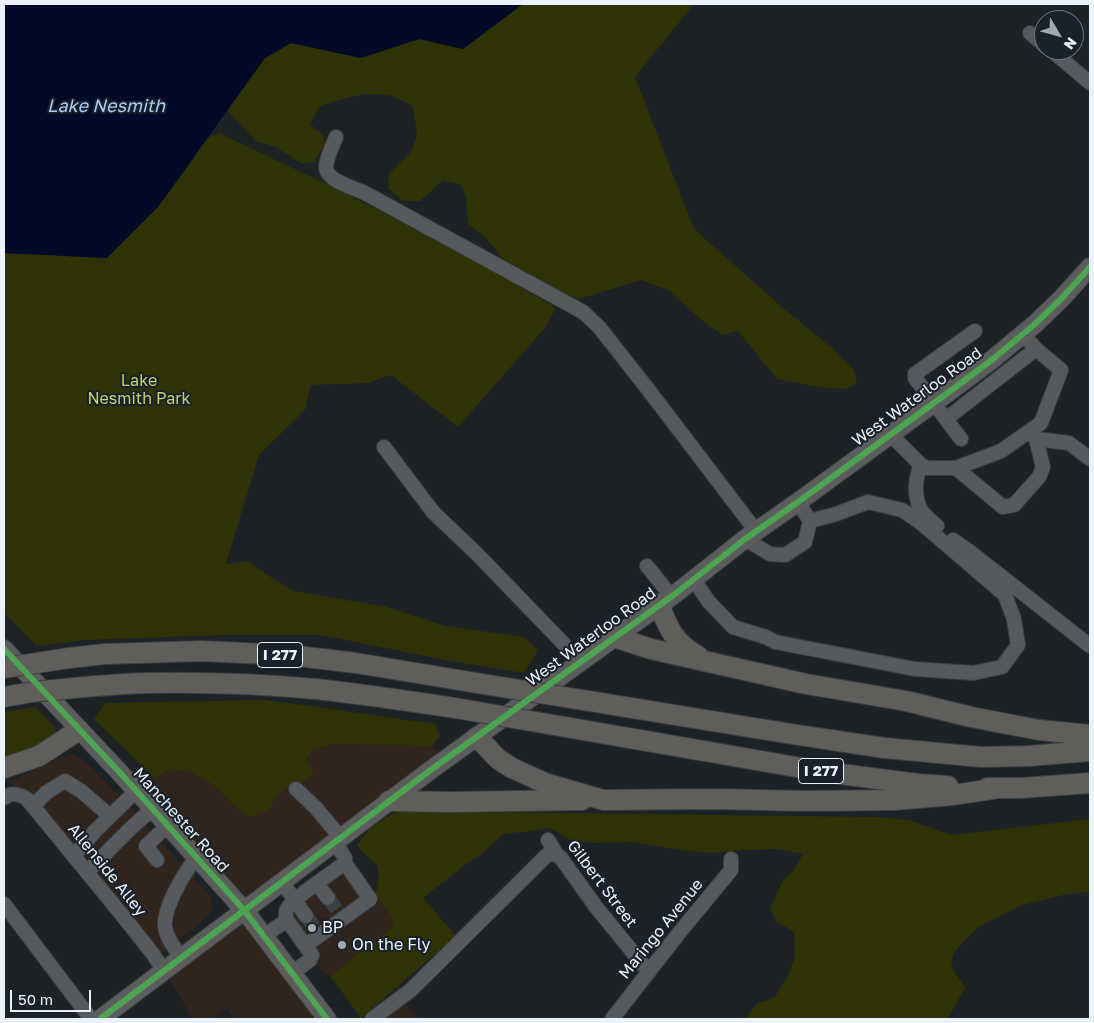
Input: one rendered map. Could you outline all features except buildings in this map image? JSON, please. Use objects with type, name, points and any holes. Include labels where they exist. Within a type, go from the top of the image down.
[{"type":"highway","points":[[665,600],[670,631],[678,642],[689,651],[714,663]]},
{"type":"highway","points":[[614,637],[651,648],[806,684],[906,701],[971,717],[1039,730],[1090,735]]},
{"type":"highway","name":"I 277","points":[[4,668],[105,654],[201,651],[289,656],[356,663],[798,736],[885,748],[981,757],[1028,756],[1090,751]]},
{"type":"highway","name":"I 277","points":[[4,698],[32,692],[147,683],[232,684],[305,688],[455,708],[833,773],[918,784],[999,788],[1090,783]]},
{"type":"highway","points":[[4,768],[39,756],[79,730]]},
{"type":"highway","points":[[476,737],[498,759],[512,768],[545,783],[603,800]]},
{"type":"highway","points":[[389,802],[714,799],[895,800],[953,795],[999,788]]},
{"type":"main road","name":"West Waterloo Road","points":[[100,1019],[476,737],[665,600],[750,535],[934,403],[1022,334],[1062,298],[1090,267]]},
{"type":"main road","name":"Manchester Road","points":[[4,648],[244,910],[327,1019]]},
{"type":"street","points":[[1030,33],[1034,36]]},
{"type":"street","points":[[1063,60],[1090,83]]},
{"type":"street","points":[[336,137],[326,166],[327,172],[336,180],[363,192],[583,312],[599,327],[647,388],[750,535],[770,554],[785,555],[805,542],[810,521],[798,502]]},
{"type":"street","points":[[961,439],[915,378],[915,374],[976,331]]},
{"type":"street","points":[[891,435],[926,468],[956,468],[1001,451],[1033,435],[1042,423],[1061,370],[1036,349],[1022,334]]},
{"type":"street","points":[[946,419],[1036,349]]},
{"type":"street","points":[[980,368],[991,383]]},
{"type":"street","points":[[1033,435],[1068,443],[1090,459]]},
{"type":"street","points":[[956,468],[1003,507],[1014,505],[1039,477],[1043,467],[1033,435]]},
{"type":"street","points":[[384,446],[432,512],[478,555],[549,628],[579,662]]},
{"type":"street","points":[[921,465],[917,473],[916,489],[920,509],[928,519],[1090,646]]},
{"type":"street","points":[[693,579],[709,602],[733,627],[766,637],[775,642],[915,669],[973,673],[1002,667],[1018,645],[1014,619],[1005,594],[921,523],[902,510],[868,502],[810,521]]},
{"type":"street","points":[[647,566],[665,600]]},
{"type":"street","points":[[33,806],[47,792],[65,781],[81,791],[110,816]]},
{"type":"street","points":[[296,789],[316,808],[338,840],[345,863],[370,899],[318,933],[306,946]]},
{"type":"street","points":[[74,856],[95,831],[136,791]]},
{"type":"street","name":"Allenside Alley","points":[[4,798],[10,795],[19,795],[27,799],[153,954],[164,972]]},
{"type":"street","points":[[87,872],[152,809]]},
{"type":"street","points":[[146,846],[167,826]]},
{"type":"street","points":[[131,828],[157,860]]},
{"type":"street","name":"Gilbert Street","points":[[548,840],[557,855],[596,906],[649,972]]},
{"type":"street","points":[[372,1019],[411,990],[547,855],[557,855]]},
{"type":"street","points":[[182,958],[170,940],[165,918],[182,878],[196,858]]},
{"type":"street","name":"Maringo Avenue","points":[[612,1019],[678,933],[731,870],[731,859]]},
{"type":"street","points":[[292,973],[310,960],[312,955],[287,920],[287,909],[345,863]]},
{"type":"street","points":[[282,882],[294,902],[306,916]]},
{"type":"street","points":[[317,884],[328,898]]},
{"type":"street","points":[[4,904],[91,1019]]},
{"type":"street","points":[[264,936],[287,920]]},
{"type":"shaded area","points":[[331,744],[432,746],[445,760],[244,910],[327,1019],[235,1019],[227,1009],[211,1019],[193,1019],[164,971],[243,910],[136,791],[171,769],[188,771],[211,783],[246,816],[270,809],[275,798],[285,789],[299,784],[315,774],[306,759],[311,751]]},
{"type":"shaded area","points":[[72,753],[88,763],[133,810],[207,892],[211,899],[212,907],[209,916],[164,952],[153,954],[19,795],[11,781]]},
{"type":"shaded area","points":[[351,856],[394,921],[391,929],[330,976],[321,970],[304,949],[284,905]]},
{"type":"shaded area","points":[[401,998],[419,1019],[372,1019]]},
{"type":"green space","points":[[523,4],[694,4],[635,77],[694,229],[783,308],[832,348],[854,370],[857,383],[846,389],[824,388],[777,379],[738,331],[723,335],[705,323],[668,290],[641,280],[579,299],[559,292],[502,258],[485,237],[468,224],[466,196],[460,184],[443,180],[420,201],[403,201],[388,188],[389,174],[411,152],[417,134],[413,106],[390,95],[364,94],[320,106],[310,124],[323,135],[325,143],[315,162],[302,164],[276,147],[256,141],[227,111],[265,58],[291,43],[361,58],[419,39],[463,49]]},
{"type":"green space","name":"Lake Nesmith Park","points":[[219,133],[345,193],[473,259],[556,308],[545,328],[458,427],[391,375],[368,383],[311,385],[305,410],[259,455],[226,564],[248,561],[294,591],[387,607],[445,626],[524,637],[538,650],[524,673],[445,660],[321,635],[224,635],[84,640],[37,646],[4,613],[4,253],[107,258],[158,207],[209,137]]},
{"type":"green space","points":[[263,700],[435,724],[440,736],[432,746],[331,744],[311,751],[306,759],[315,774],[299,784],[285,789],[275,798],[270,809],[258,815],[246,816],[211,783],[188,771],[171,769],[154,778],[94,719],[105,703]]},
{"type":"green space","points":[[35,707],[55,727],[57,735],[48,744],[4,759],[4,712]]},
{"type":"green space","points":[[397,811],[876,817],[909,820],[951,835],[1090,819],[1090,892],[1067,894],[1022,905],[980,926],[954,953],[951,964],[965,987],[948,1019],[746,1019],[756,1004],[774,998],[787,978],[795,957],[794,932],[776,921],[770,909],[783,880],[793,871],[803,854],[776,849],[712,853],[631,842],[593,843],[570,840],[551,828],[503,834],[484,852],[423,898],[456,936],[361,1018],[330,976],[391,929],[394,921],[376,894],[379,878],[377,865],[357,845],[370,828]]},
{"type":"water","name":"Lake Nesmith","points":[[4,4],[523,4],[463,49],[419,39],[361,58],[291,43],[265,58],[158,207],[107,258],[4,253]]},
{"type":"tunnel","points":[[328,898],[340,914]]},
{"type":"tunnel","points":[[306,916],[317,931]]},
{"type":"cycle path","points":[[100,1019],[432,769],[675,594],[745,539],[993,359],[1035,324],[1090,267]]},
{"type":"cycle path","points":[[4,649],[123,776],[244,910],[327,1019]]},
{"type":"place","name":"BP","points":[[312,928]]},
{"type":"place","name":"On the Fly","points":[[342,945]]}]
